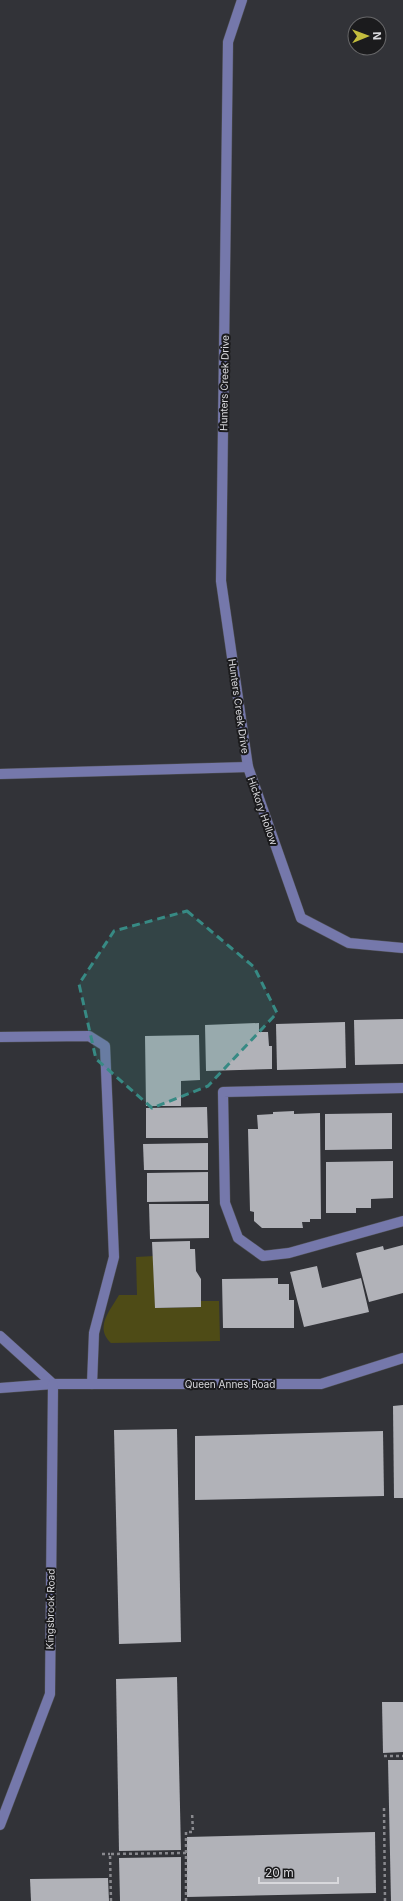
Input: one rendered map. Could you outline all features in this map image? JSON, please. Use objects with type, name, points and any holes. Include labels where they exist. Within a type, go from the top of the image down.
[{"type":"street","name":"Hunters Creek Drive","points":[[242,0],[228,42],[221,580],[248,767]]},
{"type":"street","name":"Hickory Hollow","points":[[0,774],[248,767],[301,918],[349,943],[403,948]]},
{"type":"street","points":[[0,1037],[89,1036],[105,1046],[114,1257],[94,1333],[92,1384]]},
{"type":"street","points":[[403,1088],[223,1092],[225,1203],[238,1238],[263,1256],[289,1253],[403,1221]]},
{"type":"street","points":[[0,1336],[53,1384]]},
{"type":"street","name":"Queen Annes Road","points":[[0,1388],[53,1384],[321,1384],[403,1358]]},
{"type":"street","name":"Kingsbrook Road","points":[[0,1825],[50,1694],[53,1384]]},
{"type":"path","points":[[384,1756],[403,1756]]},
{"type":"path","points":[[384,1808],[385,1901]]},
{"type":"path","points":[[186,1901],[186,1832],[193,1832],[192,1812]]},
{"type":"path","points":[[102,1854],[186,1853]]},
{"type":"path","points":[[110,1854],[111,1901]]},
{"type":"highlighted area","points":[[187,911],[254,967],[277,1013],[208,1086],[152,1108],[96,1059],[79,984],[114,931]]},
{"type":"shaded area","points":[[154,1256],[155,1308],[201,1307],[201,1301],[219,1301],[220,1341],[111,1343],[106,1337],[104,1331],[105,1319],[119,1295],[137,1295],[136,1257]]},
{"type":"building","points":[[403,1019],[403,1064],[355,1065],[354,1020]]},
{"type":"building","points":[[345,1022],[346,1068],[277,1070],[276,1024]]},
{"type":"building","points":[[259,1023],[259,1032],[268,1032],[269,1046],[272,1046],[272,1069],[206,1071],[205,1025]]},
{"type":"building","points":[[199,1035],[200,1080],[181,1081],[181,1106],[146,1106],[145,1036]]},
{"type":"building","points":[[207,1107],[208,1138],[146,1138],[146,1108]]},
{"type":"building","points":[[294,1111],[294,1114],[320,1113],[321,1219],[310,1219],[310,1222],[302,1222],[303,1228],[262,1228],[254,1221],[254,1212],[250,1211],[248,1129],[258,1129],[257,1115],[273,1114],[273,1112]]},
{"type":"building","points":[[392,1113],[392,1149],[325,1150],[325,1114]]},
{"type":"building","points":[[208,1143],[208,1170],[144,1170],[143,1144]]},
{"type":"building","points":[[393,1161],[393,1198],[371,1199],[371,1208],[356,1208],[356,1213],[326,1213],[326,1162]]},
{"type":"building","points":[[208,1172],[208,1201],[147,1202],[147,1173]]},
{"type":"building","points":[[149,1204],[209,1204],[209,1238],[150,1239]]},
{"type":"building","points":[[190,1241],[190,1249],[195,1249],[196,1271],[201,1279],[201,1307],[155,1308],[152,1242]]},
{"type":"building","points":[[403,1245],[403,1293],[369,1302],[356,1253],[383,1246],[384,1250]]},
{"type":"building","points":[[317,1266],[322,1288],[361,1278],[369,1312],[304,1327],[290,1272]]},
{"type":"building","points":[[278,1278],[278,1284],[289,1284],[289,1300],[294,1300],[294,1328],[223,1328],[222,1279]]},
{"type":"building","points":[[403,1405],[403,1498],[394,1498],[393,1406]]},
{"type":"building","points":[[177,1429],[181,1642],[119,1644],[114,1430]]},
{"type":"building","points":[[383,1431],[384,1496],[195,1500],[195,1436]]},
{"type":"building","points":[[177,1677],[181,1850],[119,1851],[116,1679]]},
{"type":"building","points":[[382,1702],[403,1702],[403,1752],[383,1753]]},
{"type":"building","points":[[388,1760],[403,1760],[403,1901],[391,1901]]},
{"type":"building","points":[[375,1832],[376,1893],[187,1897],[187,1837]]},
{"type":"building","points":[[181,1857],[181,1901],[120,1901],[119,1858]]},
{"type":"building","points":[[108,1878],[109,1901],[31,1901],[30,1879]]}]
